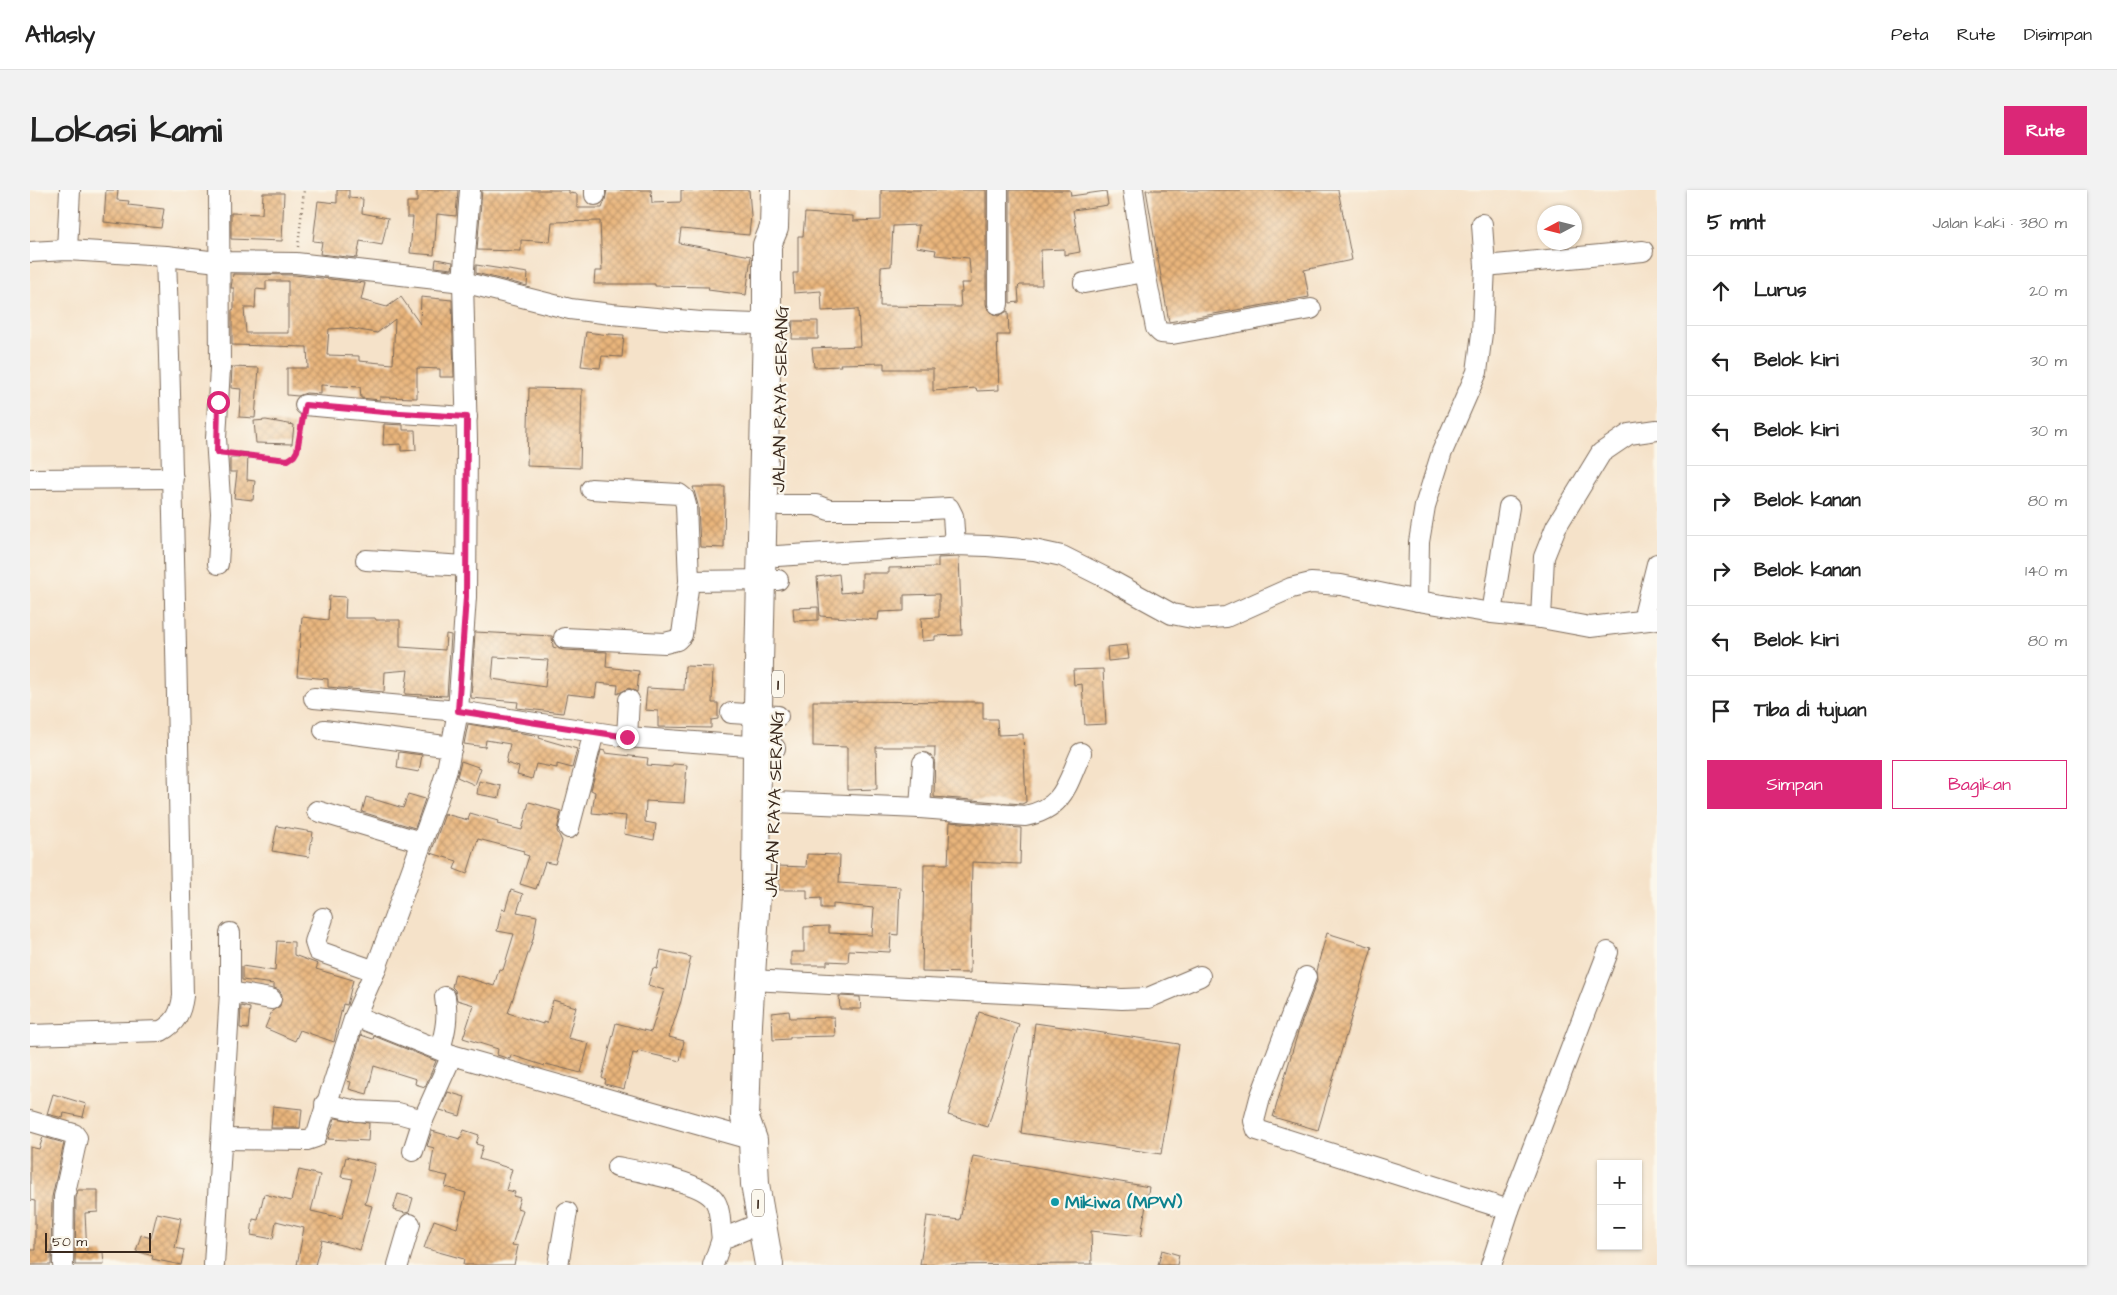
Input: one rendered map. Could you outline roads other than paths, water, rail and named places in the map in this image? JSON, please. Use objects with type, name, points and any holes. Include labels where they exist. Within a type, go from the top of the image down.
[{"type":"highway","name":"JALAN RAYA SERANG","points":[[769,1265],[756,1184],[753,1140],[762,1124],[756,896],[768,715],[772,572],[774,326],[782,244],[774,228],[775,190]]},
{"type":"highway","name":"JALAN RAYA SERANG","points":[[772,572],[779,504],[774,326]]},
{"type":"highway","name":"JALAN RAYA SERANG","points":[[759,981],[775,802],[766,748]]},
{"type":"street","points":[[67,250],[70,190]]},
{"type":"street","points":[[218,190],[220,368],[217,452],[222,513],[218,564]]},
{"type":"street","points":[[222,1140],[307,1140],[316,1136],[355,1016],[375,971],[448,770],[458,711],[466,597],[467,417],[463,282],[470,190]]},
{"type":"street","points":[[998,190],[998,304]]},
{"type":"street","points":[[1133,190],[1145,272],[1156,328],[1161,333],[1172,334],[1311,309]]},
{"type":"street","points":[[1418,601],[1419,542],[1425,506],[1442,452],[1477,372],[1482,333],[1485,266],[1482,224]]},
{"type":"street","points":[[30,252],[67,250],[166,256],[218,262],[296,263],[463,282],[570,309],[644,318],[774,326]]},
{"type":"street","points":[[1485,266],[1643,251]]},
{"type":"street","points":[[30,1035],[161,1031],[172,1024],[182,1008],[173,478],[166,256]]},
{"type":"street","points":[[1084,283],[1145,272]]},
{"type":"street","points":[[305,405],[467,417]]},
{"type":"street","points":[[1541,618],[1544,557],[1556,527],[1601,453],[1629,434],[1657,430]]},
{"type":"street","points":[[30,479],[173,478]]},
{"type":"street","points":[[564,638],[664,643],[677,640],[682,635],[689,581],[686,505],[684,498],[678,494],[591,489]]},
{"type":"street","points":[[779,504],[816,505],[829,510],[949,508],[952,516],[955,546]]},
{"type":"street","points":[[1492,613],[1509,507]]},
{"type":"street","points":[[689,581],[772,572],[955,546],[987,546],[1034,550],[1062,556],[1108,578],[1172,614],[1197,620],[1226,617],[1291,588],[1311,583],[1371,590],[1418,601],[1492,613],[1541,618],[1590,627],[1650,620],[1657,564]]},
{"type":"street","points":[[366,560],[466,566]]},
{"type":"street","points":[[314,698],[458,711],[627,737],[766,748]]},
{"type":"street","points":[[627,737],[629,700]]},
{"type":"street","points":[[731,713],[768,715]]},
{"type":"street","points":[[324,730],[452,747]]},
{"type":"street","points":[[569,828],[594,732]]},
{"type":"street","points":[[775,802],[920,808],[1025,816],[1041,812],[1055,804],[1065,790],[1081,753]]},
{"type":"street","points":[[920,808],[924,763]]},
{"type":"street","points":[[317,811],[421,842]]},
{"type":"street","points":[[323,918],[315,942],[318,951],[375,971]]},
{"type":"street","points":[[214,1265],[230,992],[230,933]]},
{"type":"street","points":[[1491,1265],[1509,1210],[1608,952]]},
{"type":"street","points":[[759,981],[1122,999],[1148,998],[1200,976]]},
{"type":"street","points":[[1306,977],[1260,1098],[1254,1121],[1258,1130],[1509,1210]]},
{"type":"street","points":[[230,992],[271,999]]},
{"type":"street","points":[[413,1151],[446,1052],[447,1015],[445,997]]},
{"type":"street","points":[[355,1016],[446,1052],[753,1140]]},
{"type":"street","points":[[325,1104],[357,1111],[398,1113],[423,1120]]},
{"type":"street","points":[[30,1121],[74,1134],[77,1138],[64,1197],[63,1265]]},
{"type":"street","points":[[617,1167],[685,1183],[706,1191],[715,1201],[722,1239],[713,1265]]},
{"type":"street","points":[[558,1265],[567,1212]]},
{"type":"street","points":[[722,1239],[761,1223]]},
{"type":"street","points":[[398,1265],[410,1224]]},
{"type":"place","name":"Mikiwa (MPW)","points":[[1055,1202]]}]
